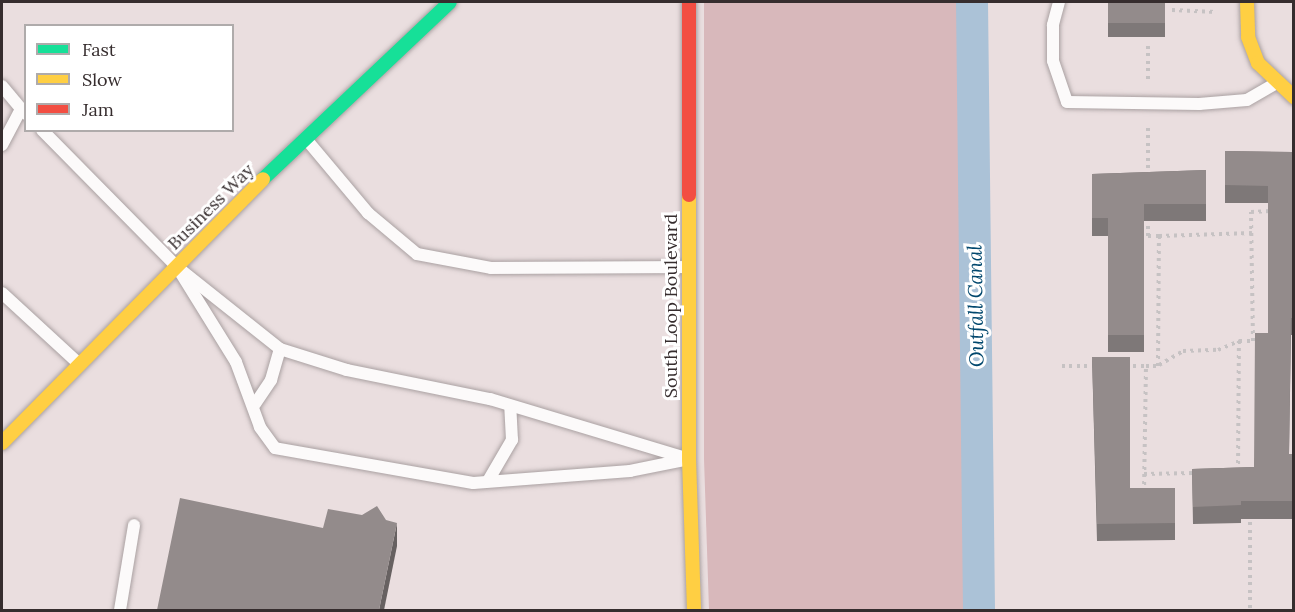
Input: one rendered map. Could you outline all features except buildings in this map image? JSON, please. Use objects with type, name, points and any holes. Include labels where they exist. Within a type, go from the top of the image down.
[{"type":"street","name":"Business Way","points":[[2,443],[306,138],[450,2]]},
{"type":"street","name":"South Loop Boulevard","points":[[689,2],[688,459],[694,610]]},
{"type":"street","points":[[1247,7],[1248,37],[1258,63],[1293,97]]},
{"type":"lane","points":[[1059,2],[1053,24],[1053,61],[1067,102],[1148,103],[1247,100],[1277,83]]},
{"type":"lane","points":[[2,86],[23,112],[2,145]]},
{"type":"lane","points":[[44,132],[177,267],[280,349],[346,370],[490,399],[510,407],[688,459]]},
{"type":"lane","points":[[306,138],[368,213],[417,254],[491,268],[690,267]]},
{"type":"lane","points":[[177,267],[236,362],[255,404],[260,427],[275,448],[291,454],[473,483],[630,471],[688,459]]},
{"type":"lane","points":[[2,293],[79,365]]},
{"type":"lane","points":[[255,404],[271,380],[280,349]]},
{"type":"lane","points":[[488,481],[512,440],[510,407]]},
{"type":"lane","points":[[120,610],[134,525]]},
{"type":"path","points":[[1172,10],[1247,7]]},
{"type":"path","points":[[1148,46],[1148,180]]},
{"type":"path","points":[[1253,341],[1251,212],[1283,211]]},
{"type":"path","points":[[1148,214],[1148,236],[1252,233]]},
{"type":"path","points":[[1158,366],[1159,236]]},
{"type":"path","points":[[1238,472],[1239,341]]},
{"type":"path","points":[[1122,366],[1158,366],[1183,351],[1218,350],[1239,341],[1263,341]]},
{"type":"path","points":[[1062,366],[1098,366]]},
{"type":"path","points":[[1144,496],[1146,366]]},
{"type":"path","points":[[1226,472],[1244,472]]},
{"type":"path","points":[[1144,474],[1203,473]]},
{"type":"path","points":[[1250,507],[1250,610]]},
{"type":"shaded area","points":[[704,2],[965,2],[969,610],[709,610],[704,459]]},
{"type":"waterway","name":"Outfall Canal","points":[[972,2],[979,610]]},
{"type":"traffic: fast","points":[[263,179],[450,2]]},
{"type":"traffic: slow","points":[[1247,2],[1248,37],[1258,63],[1294,97]]},
{"type":"traffic: slow","points":[[2,443],[263,179]]},
{"type":"traffic: slow","points":[[689,195],[689,459],[694,610]]},
{"type":"traffic: jam","points":[[689,2],[689,195]]}]
